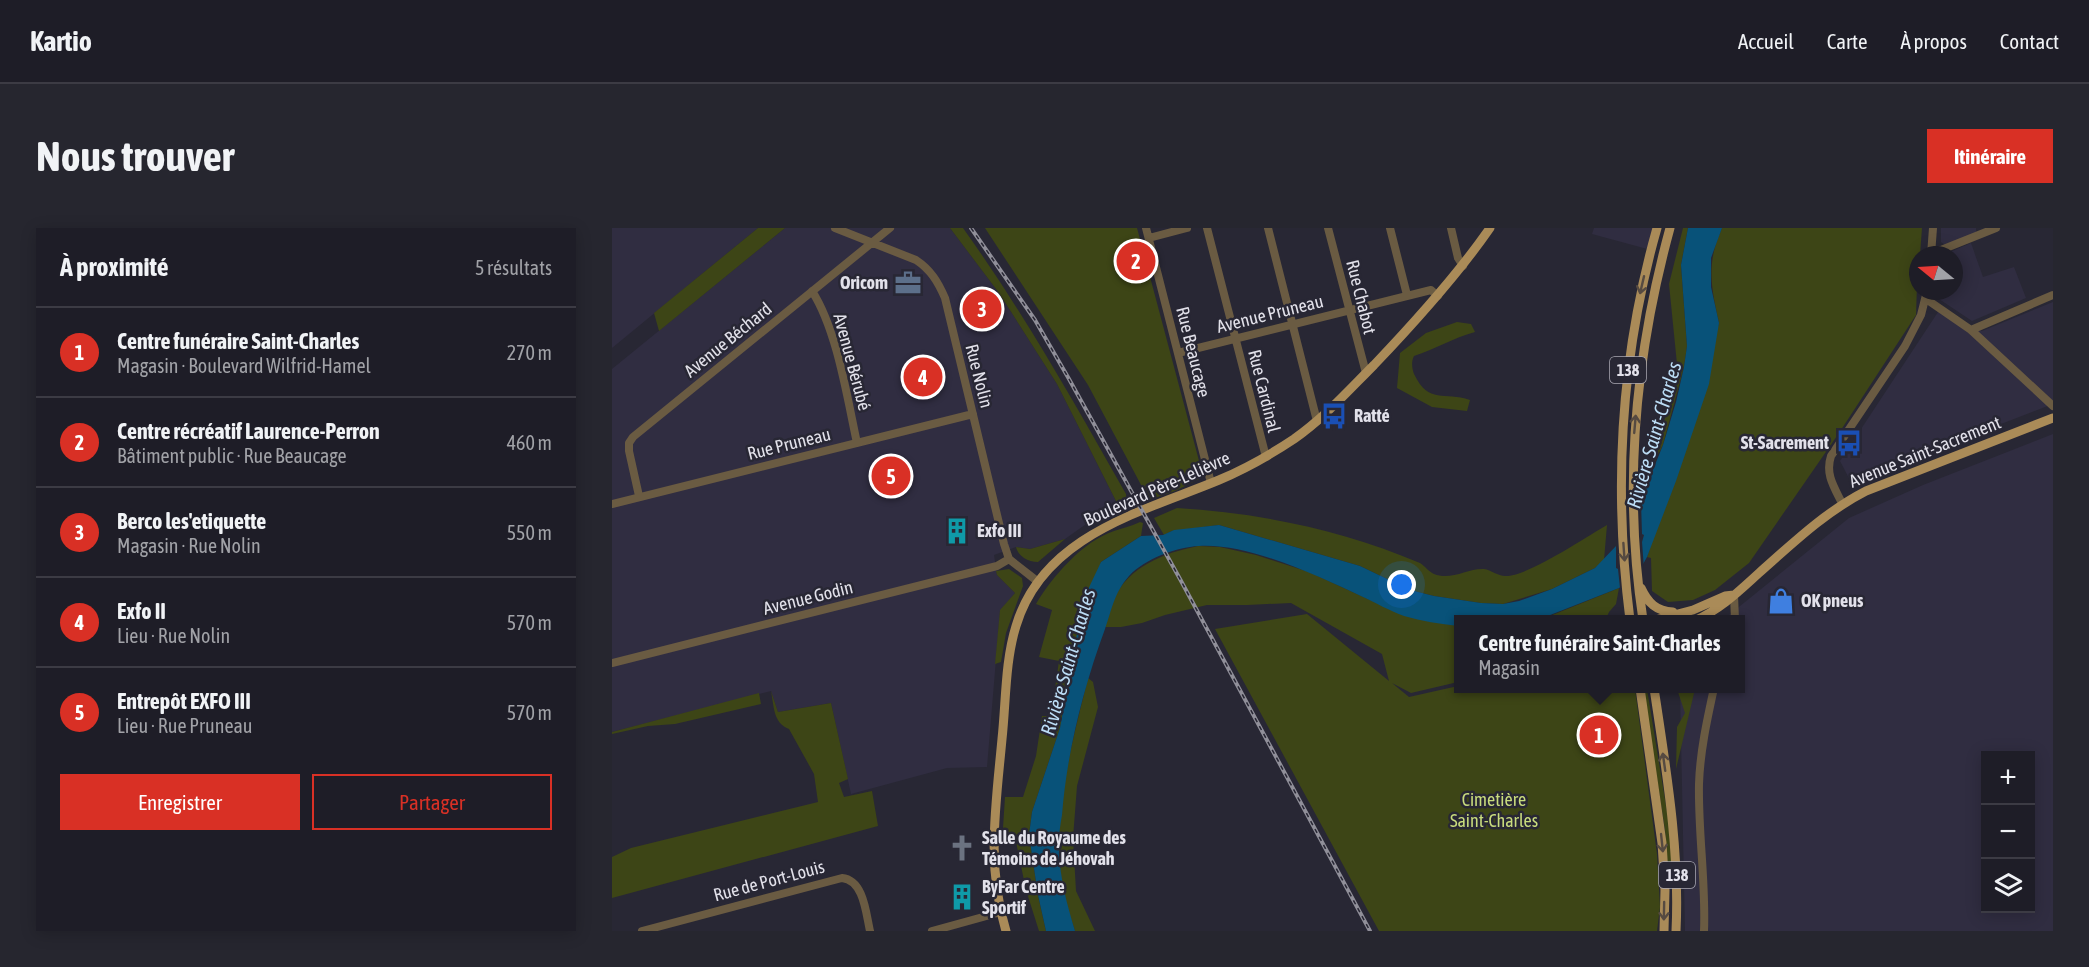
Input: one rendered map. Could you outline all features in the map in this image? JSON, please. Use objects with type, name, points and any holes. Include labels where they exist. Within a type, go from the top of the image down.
[{"type":"main road","name":"Boulevard Père-Lelièvre","points":[[1006,931],[994,873],[993,838],[1011,652],[1017,621],[1037,581],[1062,555],[1096,531],[1266,457],[1317,421],[1366,373],[1438,296],[1490,228]]},
{"type":"main road","name":"138","points":[[1630,615],[1622,514],[1621,443],[1630,352],[1641,287],[1657,228]]},
{"type":"main road","name":"138","points":[[1642,615],[1637,579],[1633,451],[1643,354],[1656,286],[1671,228]]},
{"type":"main road","name":"Avenue Saint-Sacrement","points":[[1705,615],[1720,607],[1842,503],[1866,491],[2053,418]]},
{"type":"main road","points":[[1637,579],[1646,598],[1653,606],[1666,612],[1688,611]]},
{"type":"main road","name":"Avenue Saint-Sacrement","points":[[1673,615],[1725,596],[1734,595]]},
{"type":"main road","name":"138","points":[[1641,693],[1662,843],[1665,890],[1664,931]]},
{"type":"main road","name":"138","points":[[1654,693],[1675,844],[1676,931]]},
{"type":"street","name":"Rue Nolin","points":[[835,228],[916,260],[937,280],[945,298],[1009,559]]},
{"type":"street","name":"Avenue Béchard","points":[[639,496],[629,451],[629,443],[633,437],[890,228]]},
{"type":"street","name":"Rue Beaucage","points":[[1146,228],[1210,483]]},
{"type":"street","points":[[1149,238],[1187,228]]},
{"type":"street","name":"Rue Cardinal","points":[[1207,228],[1266,457]]},
{"type":"street","points":[[1268,228],[1317,421]]},
{"type":"street","name":"Rue Chabot","points":[[1328,228],[1366,373]]},
{"type":"street","points":[[1390,228],[1407,295]]},
{"type":"street","points":[[1451,228],[1458,258],[1463,266]]},
{"type":"street","points":[[1932,246],[1933,228]]},
{"type":"street","points":[[1951,246],[1996,228]]},
{"type":"street","name":"Avenue Pruneau","points":[[1178,353],[1407,295],[1431,290],[1438,296]]},
{"type":"street","name":"Avenue Bérubé","points":[[812,291],[823,313],[837,355],[857,443]]},
{"type":"street","points":[[1971,330],[2053,295]]},
{"type":"street","points":[[1842,503],[1829,477],[1828,467],[1831,456],[1905,346],[1915,328],[1925,300]]},
{"type":"street","points":[[1933,300],[1971,330],[2053,406]]},
{"type":"street","name":"Rue Pruneau","points":[[612,504],[973,414]]},
{"type":"street","points":[[1009,559],[1037,581]]},
{"type":"street","name":"Avenue Godin","points":[[612,663],[997,566],[1009,559]]},
{"type":"street","points":[[1734,595],[1735,615]]},
{"type":"street","points":[[1704,931],[1705,896],[1700,783],[1704,736],[1713,693]]},
{"type":"street","name":"Rue de Port-Louis","points":[[642,931],[657,929],[842,878],[854,883],[860,891],[870,931]]},
{"type":"street","points":[[932,931],[1001,912]]},
{"type":"shaded area","points":[[612,228],[758,228],[612,348]]},
{"type":"shaded area","points":[[785,228],[950,228],[999,293],[1057,384],[1120,509],[1089,522],[1065,539],[1030,549],[1016,547],[994,555],[997,575],[1015,593],[1000,611],[987,767],[947,768],[851,794],[831,703],[778,712],[771,691],[612,732],[612,369]]},
{"type":"shaded area","points":[[1594,228],[1657,228],[1651,250],[1592,234]]},
{"type":"shaded area","points":[[1941,228],[1976,228],[1976,233],[1945,245],[1941,242]]},
{"type":"shaded area","points":[[1971,243],[1983,277],[2014,267],[2026,298],[1972,321],[1940,300],[1963,300],[1963,246]]},
{"type":"shaded area","points":[[2053,302],[2053,404],[1851,482],[1840,461],[1938,312],[1982,331]]},
{"type":"shaded area","points":[[2053,434],[2053,931],[1685,931],[1680,693],[1745,693],[1745,615],[1729,615],[1849,518],[1923,485]]},
{"type":"green space","points":[[758,228],[785,228],[659,331],[654,313]]},
{"type":"green space","points":[[950,228],[963,228],[1007,293],[1088,426],[1126,494],[1127,506],[1120,509],[1057,384],[999,293]]},
{"type":"green space","points":[[985,228],[1137,228],[1202,472],[1199,479],[1149,500],[1088,385]]},
{"type":"green space","points":[[1683,228],[1688,228],[1681,265],[1687,346],[1684,367],[1663,445],[1643,485],[1667,412],[1677,364],[1669,284]]},
{"type":"green space","points":[[1722,228],[1922,228],[1921,246],[1909,246],[1909,300],[1916,300],[1916,315],[1839,433],[1749,563],[1715,590],[1693,600],[1668,602],[1652,591],[1651,558],[1647,557],[1719,323],[1712,275],[1717,241]]},
{"type":"green space","points":[[1457,322],[1471,324],[1475,332],[1414,356],[1412,367],[1425,390],[1438,395],[1470,400],[1467,411],[1432,407],[1397,388],[1400,353],[1426,333]]},
{"type":"green space","points":[[1177,508],[1239,514],[1331,532],[1391,551],[1420,563],[1430,572],[1440,576],[1484,569],[1502,576],[1515,575],[1571,547],[1607,525],[1604,560],[1595,568],[1552,589],[1503,604],[1434,596],[1410,590],[1360,566],[1219,525],[1172,531],[1164,535],[1154,518]]},
{"type":"green space","points":[[1140,522],[1143,523],[1141,536],[1101,562],[1072,662],[1060,728],[1032,812],[1029,835],[1046,931],[1039,931],[1026,890],[1016,842],[1002,843],[1005,797],[1023,797],[1036,756],[1042,716],[1051,716],[1059,661],[1039,657],[1052,610],[1036,604],[1069,561],[1080,551],[1102,536]]},
{"type":"green space","points":[[1065,539],[1038,562],[1024,558],[1016,547],[1030,549]]},
{"type":"green space","name":"Cimetière Saint-Charles","points":[[1198,546],[1220,547],[1256,555],[1309,572],[1403,615],[1454,625],[1454,683],[1411,693],[1392,683],[1409,697],[1454,687],[1454,693],[1636,693],[1657,854],[1660,907],[1657,931],[1379,931],[1215,629],[1307,614],[1389,681],[1382,654],[1291,603],[1207,605],[1142,623],[1105,627],[1110,606],[1128,578],[1149,563]]},
{"type":"green space","points":[[1009,569],[1022,578],[1023,586],[1006,633],[1001,662],[995,664],[1000,610],[1015,593],[997,575],[996,571]]},
{"type":"green space","points":[[1619,588],[1616,604],[1608,615],[1552,615]]},
{"type":"green space","points":[[1088,678],[1093,682],[1098,707],[1077,786],[1073,838],[1076,891],[1095,931],[1075,931],[1063,891],[1059,866],[1059,839],[1064,784]]},
{"type":"green space","points":[[771,691],[778,712],[831,703],[848,779],[839,783],[844,797],[872,791],[878,826],[612,898],[612,857],[631,848],[818,802],[814,774],[789,729],[777,718]]},
{"type":"green space","points":[[759,693],[761,704],[675,724],[648,726],[612,734],[612,732]]},
{"type":"green space","points":[[1644,693],[1648,693],[1668,818],[1672,866],[1670,872],[1668,871],[1665,830]]},
{"type":"green space","points":[[1678,693],[1694,693],[1676,769],[1677,727],[1685,713]]},
{"type":"water","name":"Rivière Saint-Charles","points":[[1688,228],[1722,228],[1711,258],[1711,287],[1719,323],[1709,384],[1647,557],[1637,575],[1619,588],[1550,615],[1454,615],[1454,625],[1404,616],[1283,562],[1219,546],[1199,546],[1171,551],[1143,564],[1129,576],[1114,601],[1090,675],[1077,721],[1064,791],[1059,833],[1060,861],[1062,881],[1075,931],[1046,931],[1029,835],[1032,812],[1060,728],[1083,600],[1101,562],[1141,536],[1163,535],[1174,530],[1219,525],[1360,566],[1410,590],[1481,603],[1503,604],[1519,601],[1552,589],[1595,568],[1616,546],[1646,487],[1663,445],[1676,402],[1687,346],[1681,265]]},
{"type":"pier","points":[[1641,502],[1644,569],[1642,573],[1620,588],[1616,568],[1616,540],[1633,507]]},
{"type":"railway","points":[[971,228],[1035,320],[1069,379],[1370,931]]},
{"type":"place","name":"Centre récréatif Laurence-Perron","points":[[1136,261]]},
{"type":"place","name":"Oricom","points":[[908,283]]},
{"type":"place","name":"Berco les'etiquette","points":[[982,309]]},
{"type":"place","name":"Exfo II","points":[[923,377]]},
{"type":"place","name":"Ratté","points":[[1334,416]]},
{"type":"place","name":"St-Sacrement","points":[[1849,443]]},
{"type":"place","name":"Entrepôt EXFO III","points":[[891,476]]},
{"type":"place","name":"Exfo III","points":[[957,531]]},
{"type":"place","name":"OK pneus","points":[[1781,601]]},
{"type":"place","name":"Centre funéraire Saint-Charles","points":[[1599,735]]},
{"type":"place","name":"Salle du Royaume des Témoins de Jéhovah","points":[[962,848]]},
{"type":"place","name":"ByFar Centre Sportif","points":[[962,897]]}]
